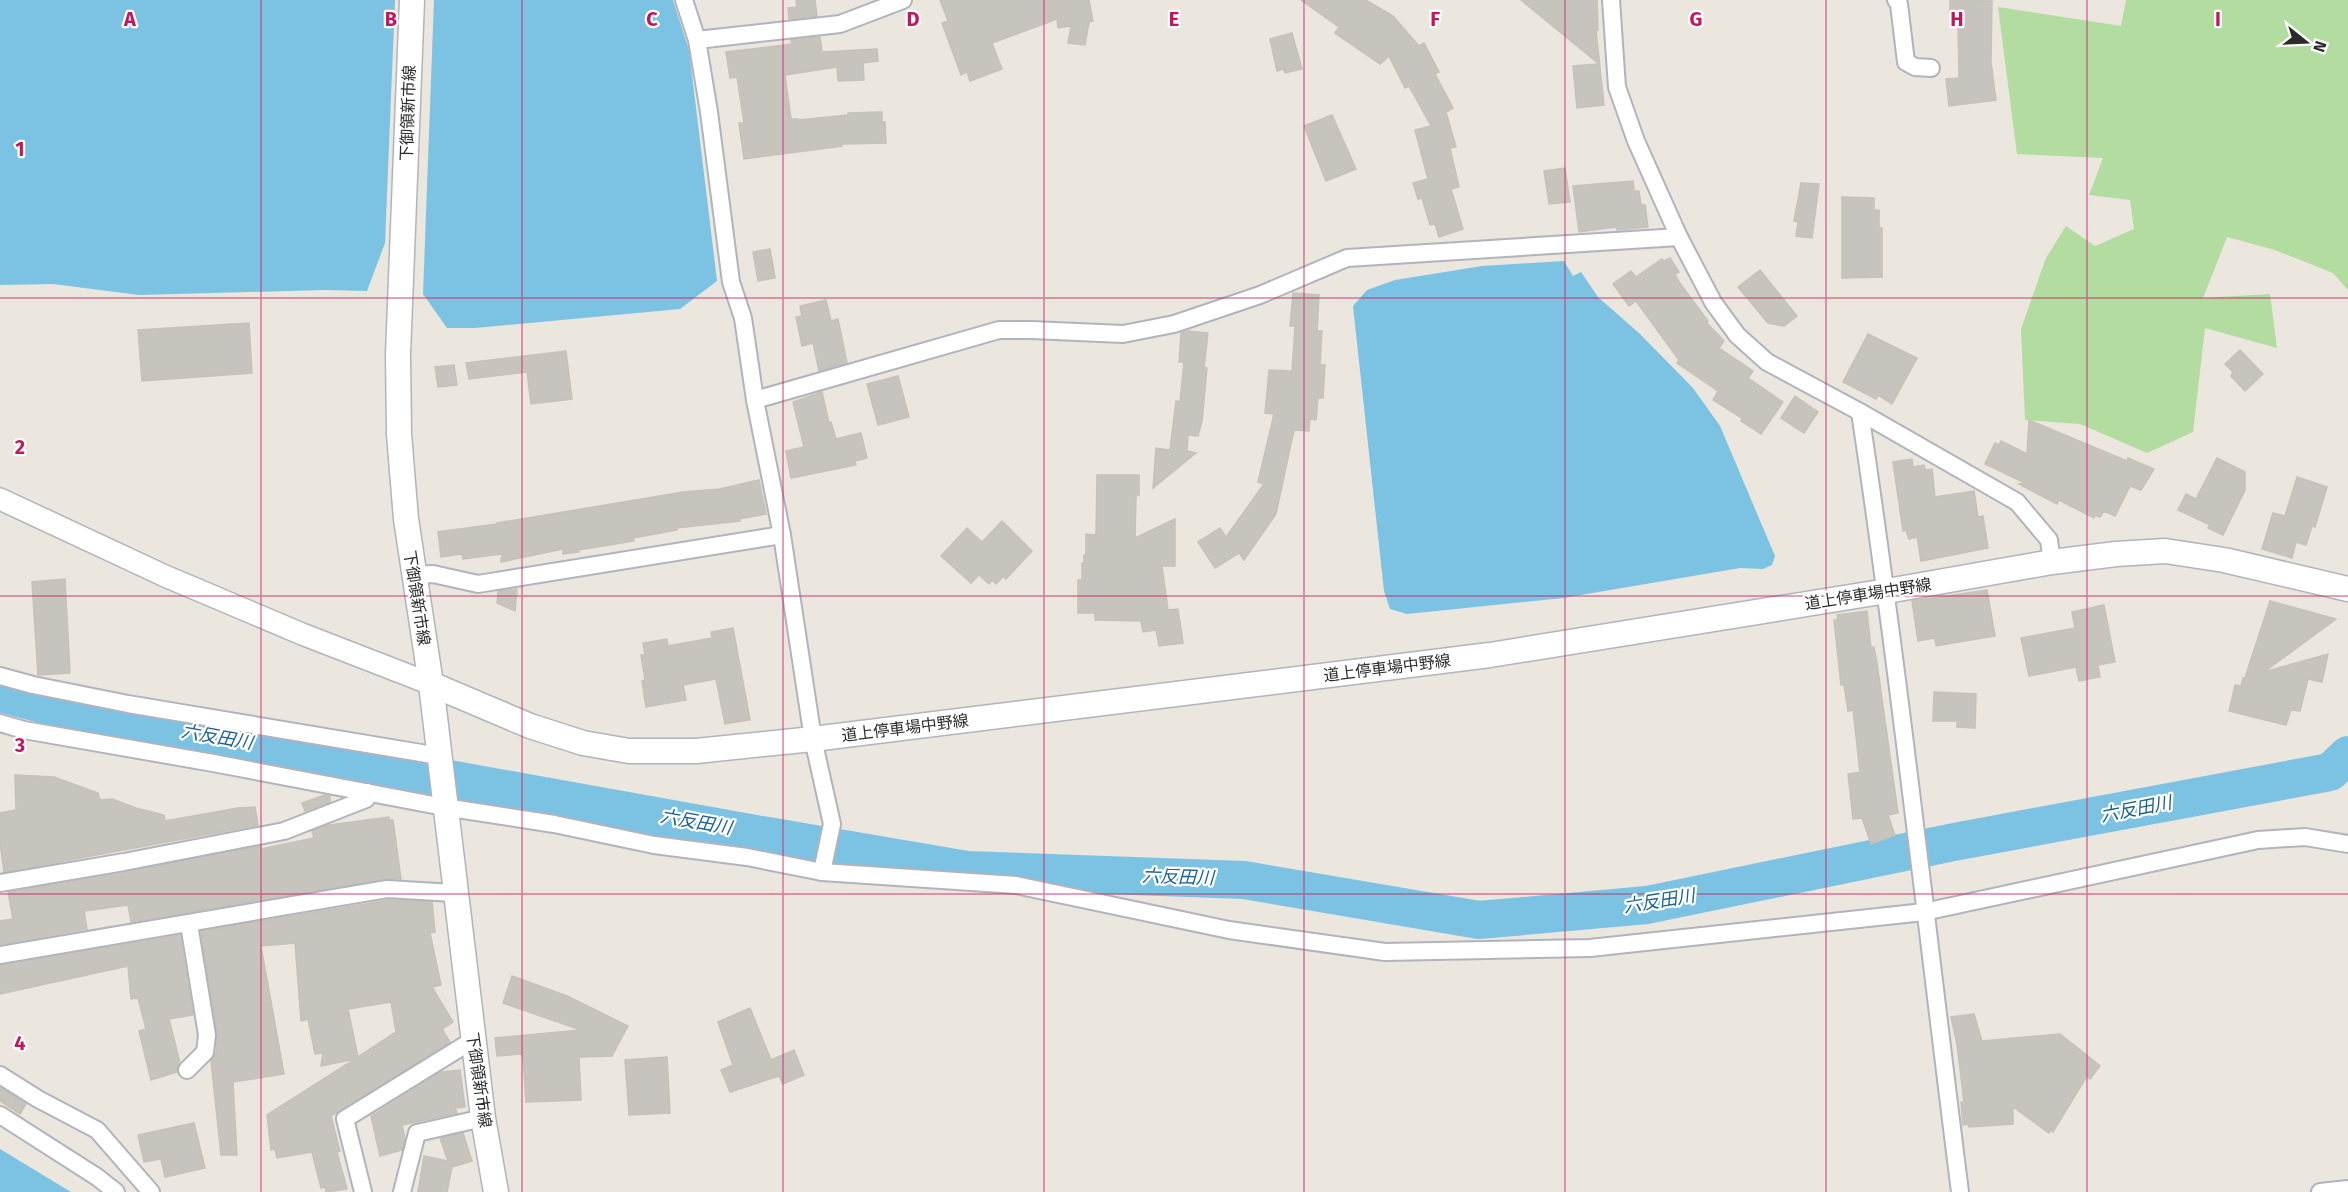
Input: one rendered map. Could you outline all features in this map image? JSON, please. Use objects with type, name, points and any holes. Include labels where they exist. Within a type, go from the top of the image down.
[{"type":"main road","name":"下御領新市線","points":[[412,0],[398,354],[399,434],[406,519],[431,684],[454,893],[483,1118],[496,1192]]},
{"type":"main road","name":"道上停車場中野線","points":[[431,684],[530,726],[583,743],[629,751],[696,751],[813,739],[1490,655],[2052,562],[2116,554],[2165,551],[2224,560],[2348,589]]},
{"type":"street","points":[[684,0],[697,40],[709,112],[731,282],[743,318],[755,400],[782,535],[813,739],[832,824],[822,872]]},
{"type":"street","points":[[697,40],[840,24],[903,0]]},
{"type":"street","points":[[1611,0],[1617,87],[1636,141],[1678,237],[1713,302],[1737,335],[1767,362],[1860,412],[2017,502],[2049,540],[2052,562]]},
{"type":"street","points":[[1896,0],[1899,4],[1906,62],[1915,67],[1931,68]]},
{"type":"street","points":[[755,400],[999,330],[1123,334],[1174,324],[1260,296],[1347,258],[1678,237]]},
{"type":"street","points":[[1860,412],[1887,591],[1960,1192]]},
{"type":"street","points":[[0,499],[165,576],[302,634],[431,684]]},
{"type":"street","points":[[414,575],[433,574],[478,584],[782,535]]},
{"type":"street","points":[[0,676],[128,704],[439,759]]},
{"type":"street","points":[[0,723],[24,730],[368,792],[444,802],[654,845],[747,857],[822,872],[1016,885],[1229,930],[1385,952],[1590,948],[1924,905],[2258,840],[2305,837],[2348,844]]},
{"type":"street","points":[[0,883],[284,831],[366,799],[368,792]]},
{"type":"street","points":[[0,955],[387,889],[454,893]]},
{"type":"street","points":[[187,1070],[205,1052],[207,1035],[189,924]]},
{"type":"street","points":[[363,1192],[345,1119],[473,1040]]},
{"type":"street","points":[[0,1075],[38,1099],[97,1130],[151,1192]]},
{"type":"street","points":[[0,1115],[97,1177],[116,1192]]},
{"type":"street","points":[[402,1192],[417,1133],[483,1118]]},
{"type":"street","points":[[2320,1192],[2348,1189]]},
{"type":"green space","points":[[2126,0],[2348,0],[2348,290],[2333,273],[2275,250],[2227,237],[2203,298],[2270,294],[2277,348],[2205,328],[2193,432],[2147,453],[2080,424],[2025,420],[2021,329],[2046,258],[2066,226],[2095,246],[2134,229],[2130,200],[2089,195],[2103,158],[2017,154],[1998,7],[2121,26]]},
{"type":"water","points":[[0,0],[395,0],[385,243],[367,291],[139,295],[53,284],[0,285]]},
{"type":"water","points":[[434,0],[673,0],[689,50],[717,281],[680,309],[475,328],[447,328],[423,294]]},
{"type":"water","points":[[1564,261],[1573,276],[1581,272],[1598,297],[1640,334],[1693,388],[1720,426],[1775,556],[1772,565],[1763,569],[1740,568],[1563,598],[1407,614],[1390,609],[1384,591],[1353,306],[1367,290],[1395,280],[1482,266]]},
{"type":"water","points":[[0,1149],[71,1192],[0,1192]]},
{"type":"building","points":[[796,0],[815,0],[817,16],[789,19],[788,8],[797,7]]},
{"type":"building","points":[[940,0],[1089,0],[1093,21],[1089,22],[1085,45],[1068,43],[1071,26],[1058,28],[1057,19],[992,43],[1002,69],[970,81],[967,72],[961,75],[942,23],[948,21]]},
{"type":"building","points":[[1301,0],[1366,0],[1393,16],[1419,46],[1424,43],[1439,72],[1435,74],[1453,108],[1446,112],[1456,147],[1450,148],[1459,187],[1451,189],[1463,229],[1439,237],[1435,224],[1430,225],[1422,198],[1418,199],[1413,183],[1428,179],[1415,130],[1431,126],[1409,86],[1405,88],[1389,56],[1380,64],[1335,33],[1339,27]]},
{"type":"building","points":[[1521,0],[1597,0],[1598,30],[1596,30],[1604,105],[1577,108],[1573,66],[1599,64]]},
{"type":"building","points":[[1950,0],[1992,1],[1991,62],[1996,100],[1949,106],[1946,79],[1959,78],[1958,19],[1950,19]]},
{"type":"building","points":[[1292,33],[1302,69],[1285,73],[1283,69],[1277,71],[1270,39]]},
{"type":"building","points":[[820,37],[822,52],[877,49],[878,61],[863,63],[864,80],[838,81],[837,67],[785,75],[791,119],[882,112],[886,143],[842,144],[842,146],[744,159],[739,123],[744,123],[737,77],[730,78],[726,52],[792,44],[791,40]]},
{"type":"building","points":[[1332,115],[1356,169],[1326,181],[1304,126]]},
{"type":"building","points":[[1565,168],[1570,202],[1549,204],[1544,171]]},
{"type":"building","points":[[1633,181],[1634,191],[1639,191],[1641,205],[1645,205],[1648,227],[1617,230],[1616,227],[1579,232],[1573,186]]},
{"type":"building","points":[[1801,183],[1819,184],[1812,238],[1796,236],[1798,222],[1794,221]]},
{"type":"building","points":[[1842,197],[1874,198],[1874,210],[1879,210],[1879,228],[1882,228],[1882,277],[1842,278]]},
{"type":"building","points":[[770,249],[775,278],[758,281],[753,252]]},
{"type":"building","points":[[1670,258],[1679,272],[1675,274],[1679,282],[1708,321],[1706,322],[1724,341],[1719,348],[1753,371],[1748,378],[1783,402],[1761,434],[1741,421],[1742,418],[1713,400],[1718,391],[1677,363],[1679,360],[1636,301],[1629,306],[1613,284],[1631,271],[1636,277],[1662,259],[1664,261]]},
{"type":"building","points":[[1760,270],[1797,316],[1784,326],[1768,323],[1738,287]]},
{"type":"building","points":[[1293,293],[1319,295],[1317,331],[1322,331],[1320,365],[1325,365],[1323,398],[1318,398],[1316,420],[1310,419],[1309,431],[1294,430],[1276,514],[1244,560],[1239,553],[1215,568],[1198,542],[1220,528],[1226,537],[1264,484],[1258,482],[1274,414],[1265,413],[1269,370],[1292,371],[1295,326],[1290,326]]},
{"type":"building","points":[[826,300],[831,321],[838,319],[847,363],[819,371],[813,343],[802,346],[796,317],[802,316],[800,306]]},
{"type":"building","points":[[249,323],[252,373],[142,381],[138,330]]},
{"type":"building","points":[[1187,331],[1208,333],[1202,421],[1198,436],[1188,435],[1187,451],[1196,453],[1153,488],[1156,448],[1170,450],[1176,401],[1180,402],[1184,362],[1179,362],[1181,333]]},
{"type":"building","points":[[1868,334],[1917,358],[1892,404],[1878,395],[1876,399],[1843,382]]},
{"type":"building","points":[[2240,350],[2263,374],[2245,391],[2231,376],[2233,372],[2225,364]]},
{"type":"building","points":[[566,351],[572,399],[531,404],[527,372],[469,379],[466,363]]},
{"type":"building","points":[[454,365],[457,385],[438,387],[435,367]]},
{"type":"building","points":[[898,376],[909,417],[878,425],[867,384]]},
{"type":"building","points":[[822,392],[829,423],[831,422],[836,439],[861,433],[867,458],[855,461],[856,465],[791,478],[786,451],[804,447],[793,402]]},
{"type":"building","points":[[1795,396],[1818,412],[1804,433],[1781,418]]},
{"type":"building","points":[[2029,420],[2127,461],[2128,458],[2154,469],[2141,490],[2130,486],[2115,516],[2104,511],[2100,517],[2095,515],[2094,518],[2059,500],[2057,504],[2019,484],[2025,483],[1985,464],[1995,443],[1999,445],[2001,441],[2027,454]]},
{"type":"building","points":[[2217,458],[2245,472],[2245,490],[2223,535],[2208,528],[2210,525],[2178,510],[2186,494],[2196,499]]},
{"type":"building","points":[[1912,459],[1913,467],[1924,465],[1925,470],[1932,469],[1935,497],[1974,491],[1978,517],[1983,516],[1988,548],[1921,561],[1917,537],[1909,539],[1906,530],[1903,531],[1893,462]]},
{"type":"building","points":[[1097,475],[1139,475],[1135,538],[1175,519],[1175,566],[1162,566],[1168,610],[1178,609],[1183,643],[1159,646],[1156,630],[1143,632],[1141,621],[1095,620],[1095,613],[1078,613],[1078,580],[1082,580],[1082,563],[1086,555],[1086,534],[1096,535]]},
{"type":"building","points":[[2297,477],[2327,487],[2315,527],[2312,526],[2306,545],[2296,542],[2292,558],[2262,549],[2273,513],[2285,516]]},
{"type":"building","points":[[759,480],[766,514],[739,519],[740,521],[676,528],[677,530],[633,538],[634,541],[579,550],[579,552],[563,554],[563,549],[501,562],[502,554],[463,559],[462,554],[441,557],[438,532],[683,492],[720,489]]},
{"type":"building","points":[[1002,521],[1032,551],[1006,579],[1004,576],[996,584],[992,580],[989,584],[979,575],[971,583],[941,556],[967,528],[982,542]]},
{"type":"building","points":[[65,579],[70,673],[38,675],[32,582]]},
{"type":"building","points":[[517,589],[515,611],[497,603],[498,591]]},
{"type":"building","points":[[1987,590],[1995,636],[1936,646],[1935,638],[1918,641],[1912,601]]},
{"type":"building","points":[[2270,601],[2336,619],[2264,672],[2328,654],[2322,682],[2308,679],[2300,711],[2291,710],[2286,725],[2229,711],[2235,685],[2241,686],[2245,678]]},
{"type":"building","points":[[2104,605],[2115,662],[2098,665],[2100,677],[2079,681],[2076,667],[2029,676],[2021,638],[2075,628],[2072,612]]},
{"type":"building","points":[[1867,611],[1871,648],[1874,647],[1877,663],[1898,813],[1888,815],[1895,835],[1871,844],[1862,818],[1853,819],[1848,774],[1860,772],[1853,710],[1848,711],[1844,685],[1841,685],[1834,620],[1838,619],[1837,615]]},
{"type":"building","points":[[733,628],[750,720],[725,724],[716,679],[683,685],[686,700],[646,707],[642,681],[645,680],[641,655],[645,655],[643,643],[667,639],[668,646],[712,638],[711,632]]},
{"type":"building","points":[[1934,692],[1976,694],[1975,728],[1957,727],[1957,721],[1933,721]]},
{"type":"building","points":[[15,775],[54,777],[98,793],[100,800],[112,799],[164,815],[165,821],[255,807],[258,825],[4,872],[0,842],[0,813],[16,810]]},
{"type":"building","points":[[325,795],[330,796],[330,802],[305,811],[302,803]]},
{"type":"building","points":[[389,817],[389,820],[393,820],[401,879],[385,879],[131,922],[128,905],[84,911],[87,929],[0,944],[0,921],[13,919],[8,892],[261,846],[261,849],[314,838],[312,831],[329,825]]},
{"type":"building","points":[[388,900],[432,902],[435,932],[430,933],[441,985],[432,987],[453,1022],[442,1029],[450,1042],[331,1116],[340,1151],[337,1152],[347,1189],[326,1192],[325,1187],[321,1188],[312,1152],[277,1158],[275,1149],[271,1150],[267,1115],[355,1059],[321,1066],[323,1053],[315,1054],[308,1019],[301,1021],[295,943],[261,946],[284,1074],[233,1082],[237,1155],[221,1155],[211,1061],[216,1054],[217,1034],[201,931]],"holes":[[[391,1002],[396,1032],[358,1057],[348,1009]]]},
{"type":"building","points":[[180,935],[193,1015],[169,1019],[180,1063],[177,1072],[151,1080],[139,1031],[146,1029],[138,998],[131,999],[128,966],[0,994],[0,965]]},
{"type":"building","points":[[512,976],[567,996],[628,1026],[612,1056],[579,1057],[581,1100],[526,1102],[523,1056],[521,1054],[497,1056],[495,1038],[581,1030],[503,1003]]},
{"type":"building","points":[[750,1008],[771,1060],[794,1050],[804,1075],[783,1084],[779,1076],[730,1092],[721,1070],[733,1065],[718,1022]]},
{"type":"building","points":[[1974,1014],[1982,1041],[2060,1034],[2100,1066],[2090,1079],[2087,1076],[2053,1132],[2051,1130],[2049,1133],[2013,1107],[2013,1124],[1969,1127],[1968,1124],[1963,1125],[1961,1102],[1964,1102],[1957,1044],[1951,1017]]},
{"type":"building","points":[[667,1057],[670,1113],[629,1115],[625,1060]]},
{"type":"building","points":[[460,1070],[465,1107],[455,1108],[457,1113],[402,1125],[405,1139],[402,1150],[380,1156],[371,1116],[441,1072]]},
{"type":"building","points":[[0,1087],[26,1104],[20,1114],[0,1101]]},
{"type":"building","points":[[194,1123],[205,1168],[165,1177],[161,1159],[144,1162],[138,1135]]},
{"type":"building","points":[[463,1133],[472,1161],[452,1167],[447,1192],[418,1192],[424,1156],[448,1161],[440,1138]]},
{"type":"waterway","name":"六反田川","points":[[0,693],[65,710],[967,870],[1244,880],[1479,920],[1647,905],[1954,842],[2330,772],[2348,755]]}]
